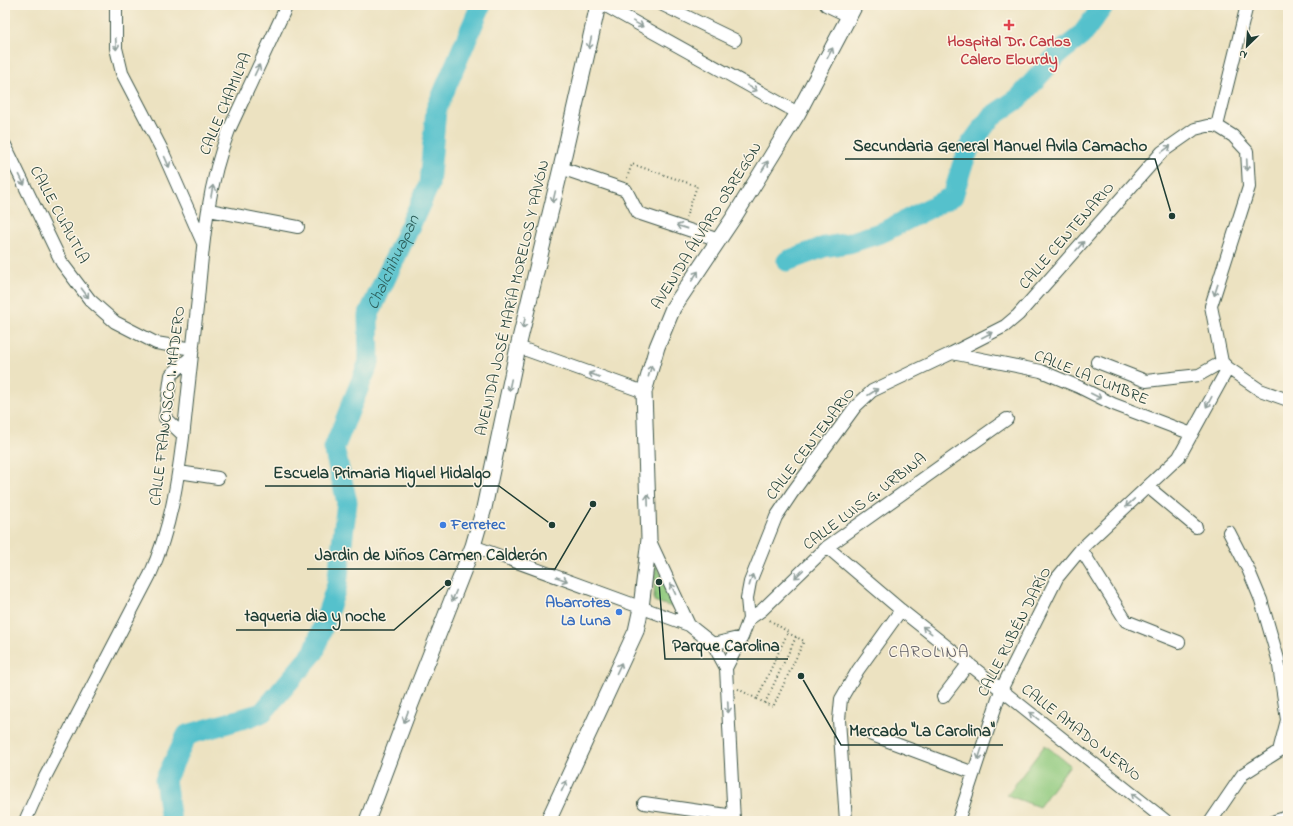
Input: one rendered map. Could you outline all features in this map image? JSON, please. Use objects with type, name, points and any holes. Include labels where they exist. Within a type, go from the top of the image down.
[{"type":"main road","name":"AVENIDA JOSÉ MARÍA MORELOS Y PAVÓN","points":[[367,821],[473,546],[484,508],[518,347],[561,168],[606,6]]},
{"type":"main road","name":"AVENIDA ÁLVARO OBREGÓN","points":[[548,821],[636,631],[641,608],[649,539],[644,392],[657,347],[673,308],[719,240],[798,113],[852,10]]},
{"type":"street","name":"CALLE FRANCISCO I. MADERO","points":[[25,821],[42,783],[150,575],[160,552],[169,524],[179,472],[203,243],[161,148],[122,73],[116,48],[116,5]]},
{"type":"street","name":"CALLE CHAMILPA","points":[[203,243],[221,150],[287,5]]},
{"type":"street","points":[[663,5],[735,40]]},
{"type":"street","points":[[826,5],[852,10]]},
{"type":"street","points":[[1247,5],[1217,126],[1233,136],[1247,151],[1249,187],[1211,306],[1225,365],[1260,390],[1288,400]]},
{"type":"street","points":[[606,6],[798,113]]},
{"type":"street","name":"CALLE CENTENARIO","points":[[749,619],[747,598],[750,582],[776,517],[855,407],[872,391],[1005,326],[1018,315],[1162,152],[1195,129],[1207,126],[1217,126]]},
{"type":"street","name":"CALLE CUAUTLA","points":[[5,145],[62,262],[90,300],[115,322],[156,343],[192,352]]},
{"type":"street","points":[[561,168],[626,190],[638,213],[719,240]]},
{"type":"street","points":[[209,210],[298,227]]},
{"type":"street","points":[[518,347],[644,392]]},
{"type":"street","points":[[183,435],[165,418],[171,375],[192,352]]},
{"type":"street","name":"CALLE LA CUMBRE","points":[[952,353],[1041,371],[1079,387],[1113,404],[1192,434]]},
{"type":"street","points":[[1097,362],[1146,381],[1199,375],[1225,365]]},
{"type":"street","name":"CALLE RUBÉN DARÍO","points":[[958,821],[1001,690],[1057,578],[1081,549],[1179,457],[1192,434],[1225,365]]},
{"type":"street","name":"CALLE LUIS G. URBINA","points":[[749,619],[762,610],[827,547],[1007,419]]},
{"type":"street","points":[[179,472],[218,478]]},
{"type":"street","points":[[1148,487],[1196,527]]},
{"type":"street","points":[[1211,821],[1243,774],[1280,751],[1287,720],[1278,659],[1261,600],[1230,532]]},
{"type":"street","points":[[649,539],[689,624]]},
{"type":"street","points":[[473,546],[641,608],[689,624],[713,644],[726,668],[734,819],[644,803]]},
{"type":"street","name":"CALLE AMADO NERVO","points":[[827,547],[901,610],[1166,821]]},
{"type":"street","points":[[1081,549],[1126,622],[1179,642]]},
{"type":"street","points":[[846,821],[839,720],[841,699],[858,670],[901,610]]},
{"type":"street","points":[[726,668],[742,638],[749,619]]},
{"type":"street","points":[[713,644],[742,638]]},
{"type":"street","points":[[943,697],[969,663]]},
{"type":"street","points":[[872,735],[974,773]]},
{"type":"street","points":[[1275,821],[1288,817]]},
{"type":"path","points":[[626,182],[632,164],[697,186],[682,227]]},
{"type":"path","points":[[736,688],[773,707],[804,641],[765,618]]},
{"type":"path","points":[[757,699],[788,632]]},
{"type":"path","points":[[765,703],[796,637]]},
{"type":"green space","points":[[655,562],[678,609],[654,601]]},
{"type":"green space","points":[[1045,745],[1070,765],[1039,807],[1007,795]]},
{"type":"waterway","name":"Chalchihuapan","points":[[171,821],[165,780],[187,735],[262,713],[314,652],[337,585],[347,502],[334,448],[369,362],[368,316],[429,185],[436,110],[481,5]]},
{"type":"waterway","points":[[787,261],[824,247],[849,243],[883,232],[953,196],[962,166],[971,144],[991,117],[1019,98],[1058,54],[1081,36],[1104,5]]},
{"type":"place","name":"Hospital Dr. Carlos Calero Elourdy","points":[[1009,25]]},
{"type":"place","name":"Secundaria General Manuel Avila Camacho","points":[[1172,216]]},
{"type":"place","name":"Jardin de Niños Carmen Calderón","points":[[593,504]]},
{"type":"place","name":"Ferretec","points":[[443,525]]},
{"type":"place","name":"Escuela Primaria Miguel Hidalgo","points":[[552,525]]},
{"type":"place","name":"Parque Carolina","points":[[659,582]]},
{"type":"place","name":"taqueria dia y noche","points":[[448,583]]},
{"type":"place","name":"Abarrotes La Luna","points":[[619,612]]},
{"type":"place","name":"Mercado \"La Carolina\"","points":[[801,676]]},
{"type":"district","name":"CAROLINA","points":[[929,652]]}]
